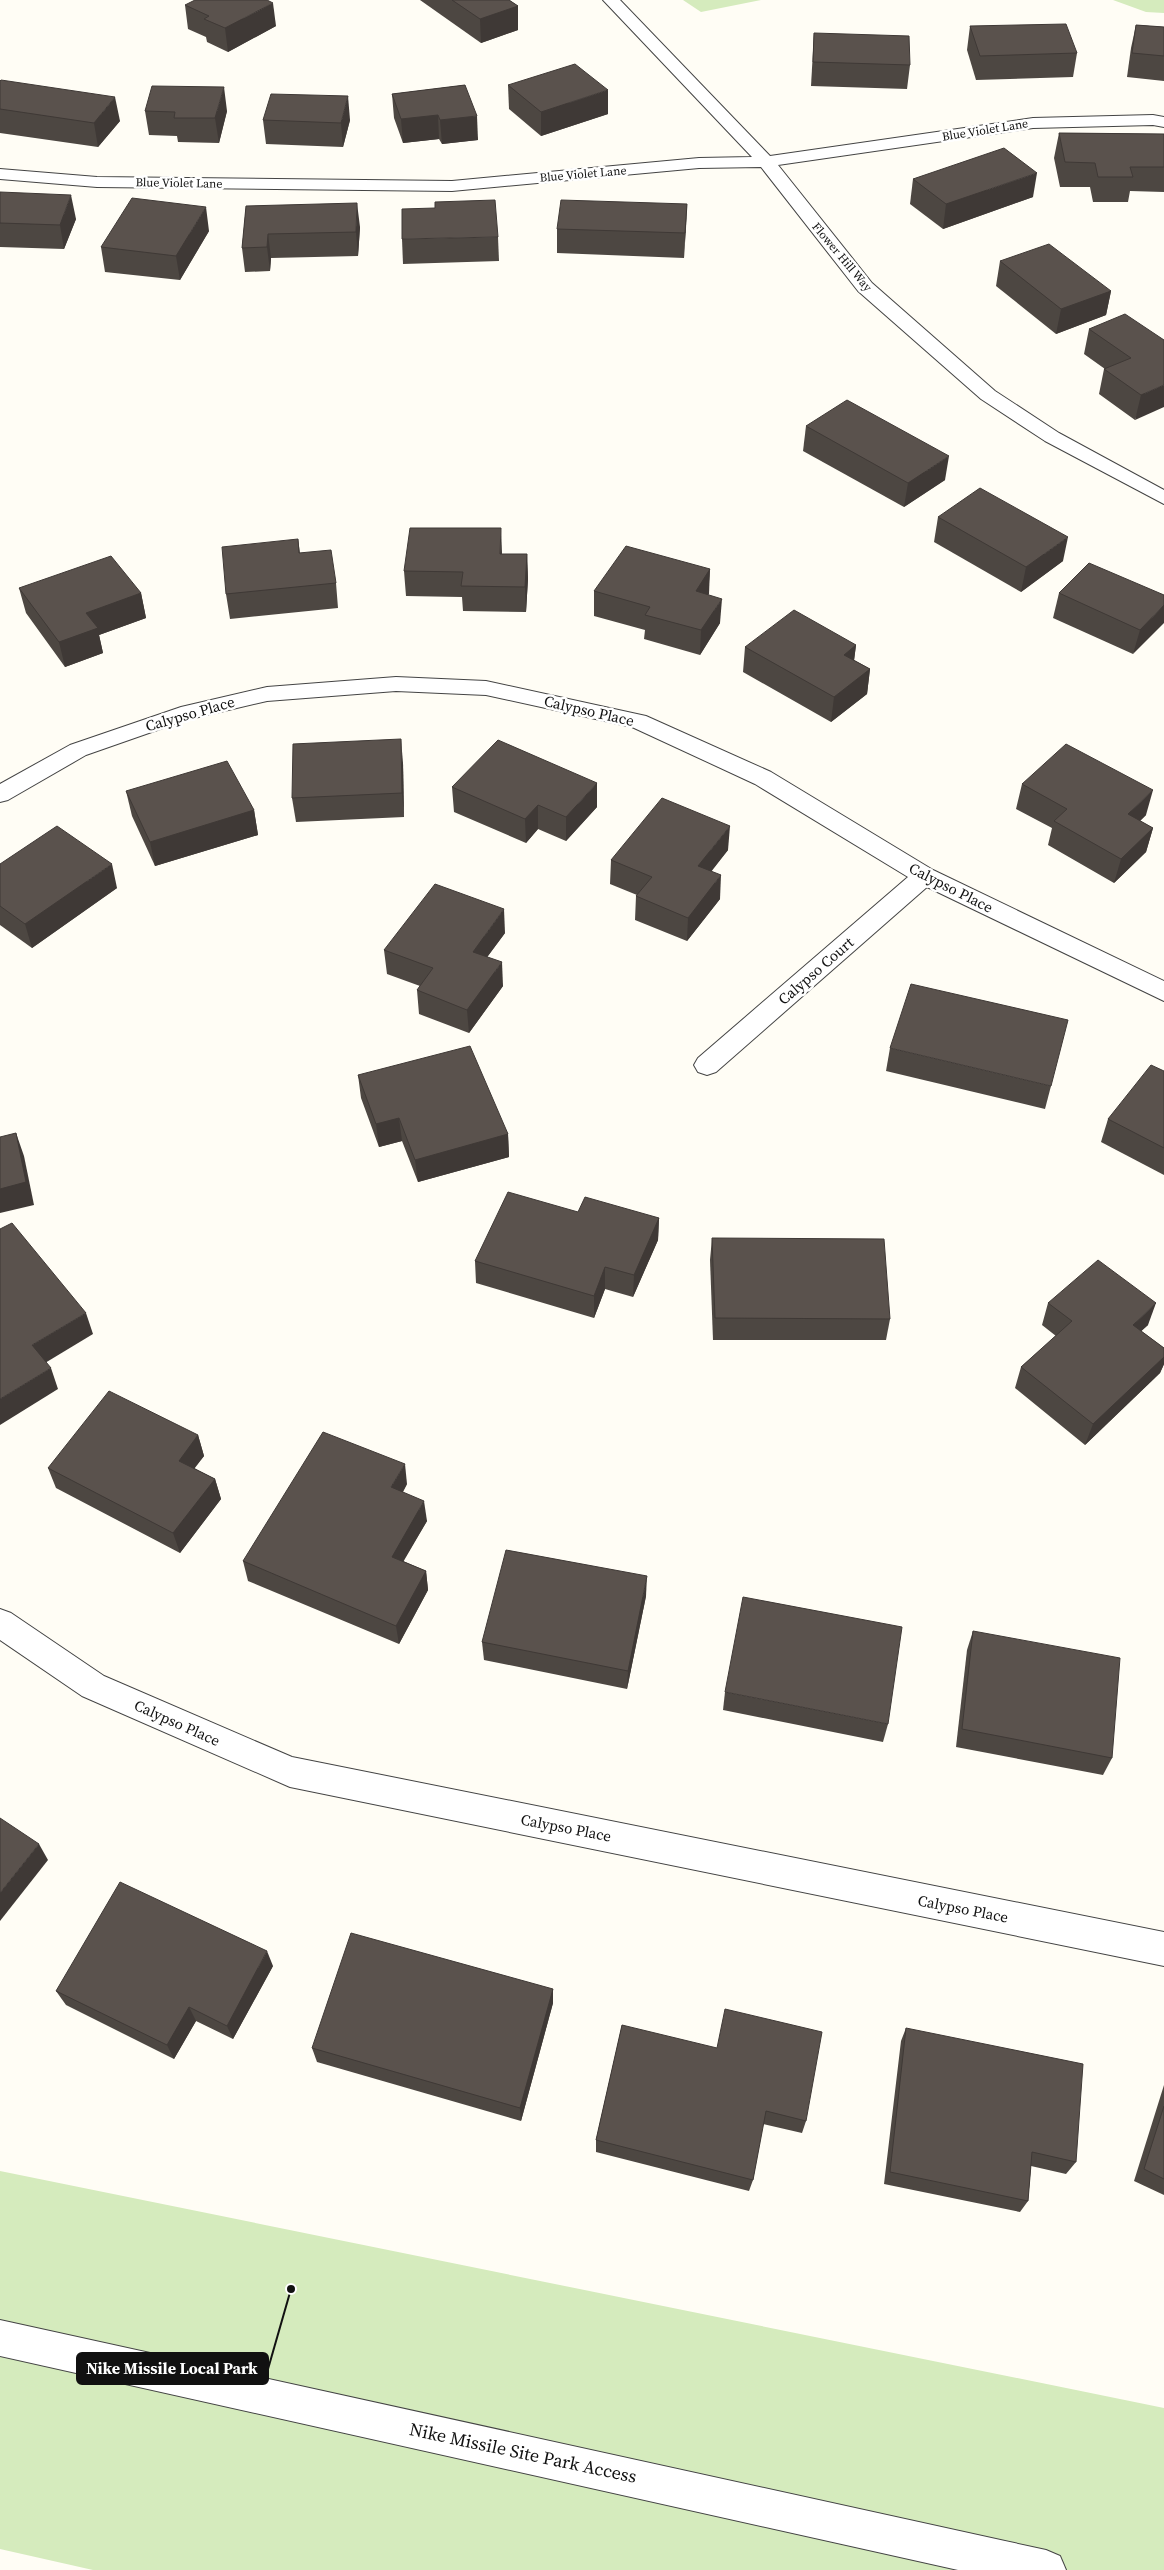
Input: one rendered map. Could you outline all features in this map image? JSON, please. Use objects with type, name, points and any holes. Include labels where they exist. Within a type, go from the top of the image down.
[{"type":"street","name":"Flower Hill Way","points":[[611,0],[766,162],[865,287],[988,395],[1052,437],[1164,498]]},
{"type":"street","name":"Blue Violet Lane","points":[[0,174],[97,182],[452,186],[699,163],[766,162],[1033,123],[1153,120],[1164,122]]},
{"type":"street","name":"Calypso Place","points":[[0,794],[78,750],[181,714],[267,694],[396,684],[486,688],[638,721],[763,778],[924,876],[1164,992]]},
{"type":"street","name":"Calypso Court","points":[[707,1065],[924,876]]},
{"type":"street","name":"Calypso Place","points":[[0,1623],[93,1686],[290,1772],[1164,1949]]},
{"type":"street","name":"Nike Missile Site Park Access","points":[[0,2338],[1046,2570]]},
{"type":"green space","points":[[683,0],[761,0],[701,12]]},
{"type":"green space","points":[[1113,0],[1164,0],[1164,13],[1146,12]]},
{"type":"green space","points":[[0,2171],[1164,2408],[1164,2570],[93,2570],[0,2549]]},
{"type":"building","points":[[195,0],[267,0],[273,3],[225,28],[204,19],[209,16],[185,5]]},
{"type":"building","points":[[452,0],[509,0],[518,6],[480,19]]},
{"type":"building","points":[[1066,24],[1077,53],[980,56],[970,26]]},
{"type":"building","points":[[1136,25],[1164,27],[1164,56],[1132,53]]},
{"type":"building","points":[[814,33],[909,36],[910,65],[813,62]]},
{"type":"building","points":[[575,64],[608,90],[541,112],[508,85]]},
{"type":"building","points":[[1,80],[115,97],[94,123],[0,109]]},
{"type":"building","points":[[465,85],[477,116],[440,120],[438,115],[401,119],[392,94]]},
{"type":"building","points":[[152,86],[224,87],[215,118],[174,118],[175,112],[145,111]]},
{"type":"building","points":[[271,94],[348,96],[341,123],[263,120]]},
{"type":"building","points":[[1059,133],[1164,134],[1164,167],[1130,167],[1133,177],[1098,177],[1095,163],[1065,162]]},
{"type":"building","points":[[1004,148],[1037,173],[946,204],[913,179]]},
{"type":"building","points":[[0,192],[71,195],[60,225],[0,223]]},
{"type":"building","points":[[132,198],[206,207],[176,256],[101,247]]},
{"type":"building","points":[[495,200],[498,237],[402,239],[402,209],[435,208],[435,202]]},
{"type":"building","points":[[561,200],[687,204],[685,233],[557,229]]},
{"type":"building","points":[[357,203],[356,232],[268,234],[267,247],[242,248],[246,206]]},
{"type":"building","points":[[1049,244],[1111,291],[1061,309],[1000,261]]},
{"type":"building","points":[[1125,314],[1164,340],[1164,385],[1141,395],[1104,369],[1131,358],[1089,329]]},
{"type":"building","points":[[847,400],[949,456],[908,483],[806,426]]},
{"type":"building","points":[[980,488],[1068,537],[1026,567],[938,517]]},
{"type":"building","points":[[410,528],[501,528],[500,554],[527,554],[525,587],[461,586],[463,572],[404,571]]},
{"type":"building","points":[[298,539],[299,553],[331,550],[336,583],[226,594],[222,547]]},
{"type":"building","points":[[626,546],[710,569],[696,591],[722,599],[701,630],[645,615],[650,607],[594,591]]},
{"type":"building","points":[[111,556],[141,593],[86,613],[98,628],[59,642],[19,588]]},
{"type":"building","points":[[1089,563],[1164,595],[1164,605],[1140,630],[1059,593]]},
{"type":"building","points":[[794,610],[856,645],[844,655],[870,669],[834,697],[745,647]]},
{"type":"building","points":[[401,739],[402,793],[292,798],[293,744]]},
{"type":"building","points":[[498,740],[597,783],[566,817],[538,805],[525,819],[452,787]]},
{"type":"building","points":[[1066,744],[1153,790],[1128,814],[1153,828],[1121,859],[1054,821],[1067,809],[1022,784]]},
{"type":"building","points":[[227,761],[254,810],[150,842],[126,791]]},
{"type":"building","points":[[662,798],[730,826],[698,866],[721,875],[688,918],[636,896],[652,877],[611,860]]},
{"type":"building","points":[[57,826],[112,864],[25,924],[0,906],[0,864]]},
{"type":"building","points":[[435,884],[504,909],[473,952],[502,962],[467,1010],[417,990],[433,968],[384,950]]},
{"type":"building","points":[[911,984],[1068,1020],[1051,1086],[890,1048]]},
{"type":"building","points":[[470,1046],[508,1134],[415,1160],[399,1118],[376,1124],[358,1075]]},
{"type":"building","points":[[1151,1065],[1164,1071],[1164,1148],[1108,1119]]},
{"type":"building","points":[[16,1133],[26,1182],[0,1189],[0,1137]]},
{"type":"building","points":[[508,1192],[578,1212],[585,1197],[659,1218],[634,1275],[605,1267],[594,1296],[475,1261]]},
{"type":"building","points":[[12,1223],[86,1313],[32,1345],[51,1368],[0,1399],[0,1229]]},
{"type":"building","points":[[712,1238],[884,1239],[890,1319],[715,1318]]},
{"type":"building","points":[[1098,1260],[1156,1303],[1133,1325],[1164,1348],[1164,1357],[1093,1424],[1021,1367],[1072,1321],[1048,1303]]},
{"type":"building","points":[[109,1391],[198,1435],[179,1461],[215,1479],[173,1533],[48,1468]]},
{"type":"building","points":[[323,1432],[405,1464],[391,1487],[424,1501],[392,1557],[426,1571],[396,1626],[243,1561]]},
{"type":"building","points":[[506,1550],[647,1576],[628,1671],[482,1642]]},
{"type":"building","points":[[743,1597],[902,1627],[888,1724],[725,1692]]},
{"type":"building","points":[[973,1631],[1120,1658],[1112,1758],[962,1729]]},
{"type":"building","points":[[0,1818],[39,1844],[0,1893]]},
{"type":"building","points":[[120,1882],[267,1951],[227,2026],[189,2007],[167,2045],[56,1991]]},
{"type":"building","points":[[351,1933],[553,1989],[520,2108],[312,2048]]},
{"type":"building","points":[[725,2009],[822,2032],[806,2121],[766,2111],[753,2180],[596,2140],[622,2025],[717,2048]]},
{"type":"building","points":[[906,2028],[1083,2064],[1076,2162],[1032,2152],[1028,2201],[890,2172]]},
{"type":"building","points":[[1164,2106],[1164,2179],[1144,2169]]},
{"type":"place","name":"Nike Missile Local Park","points":[[291,2289]]}]
